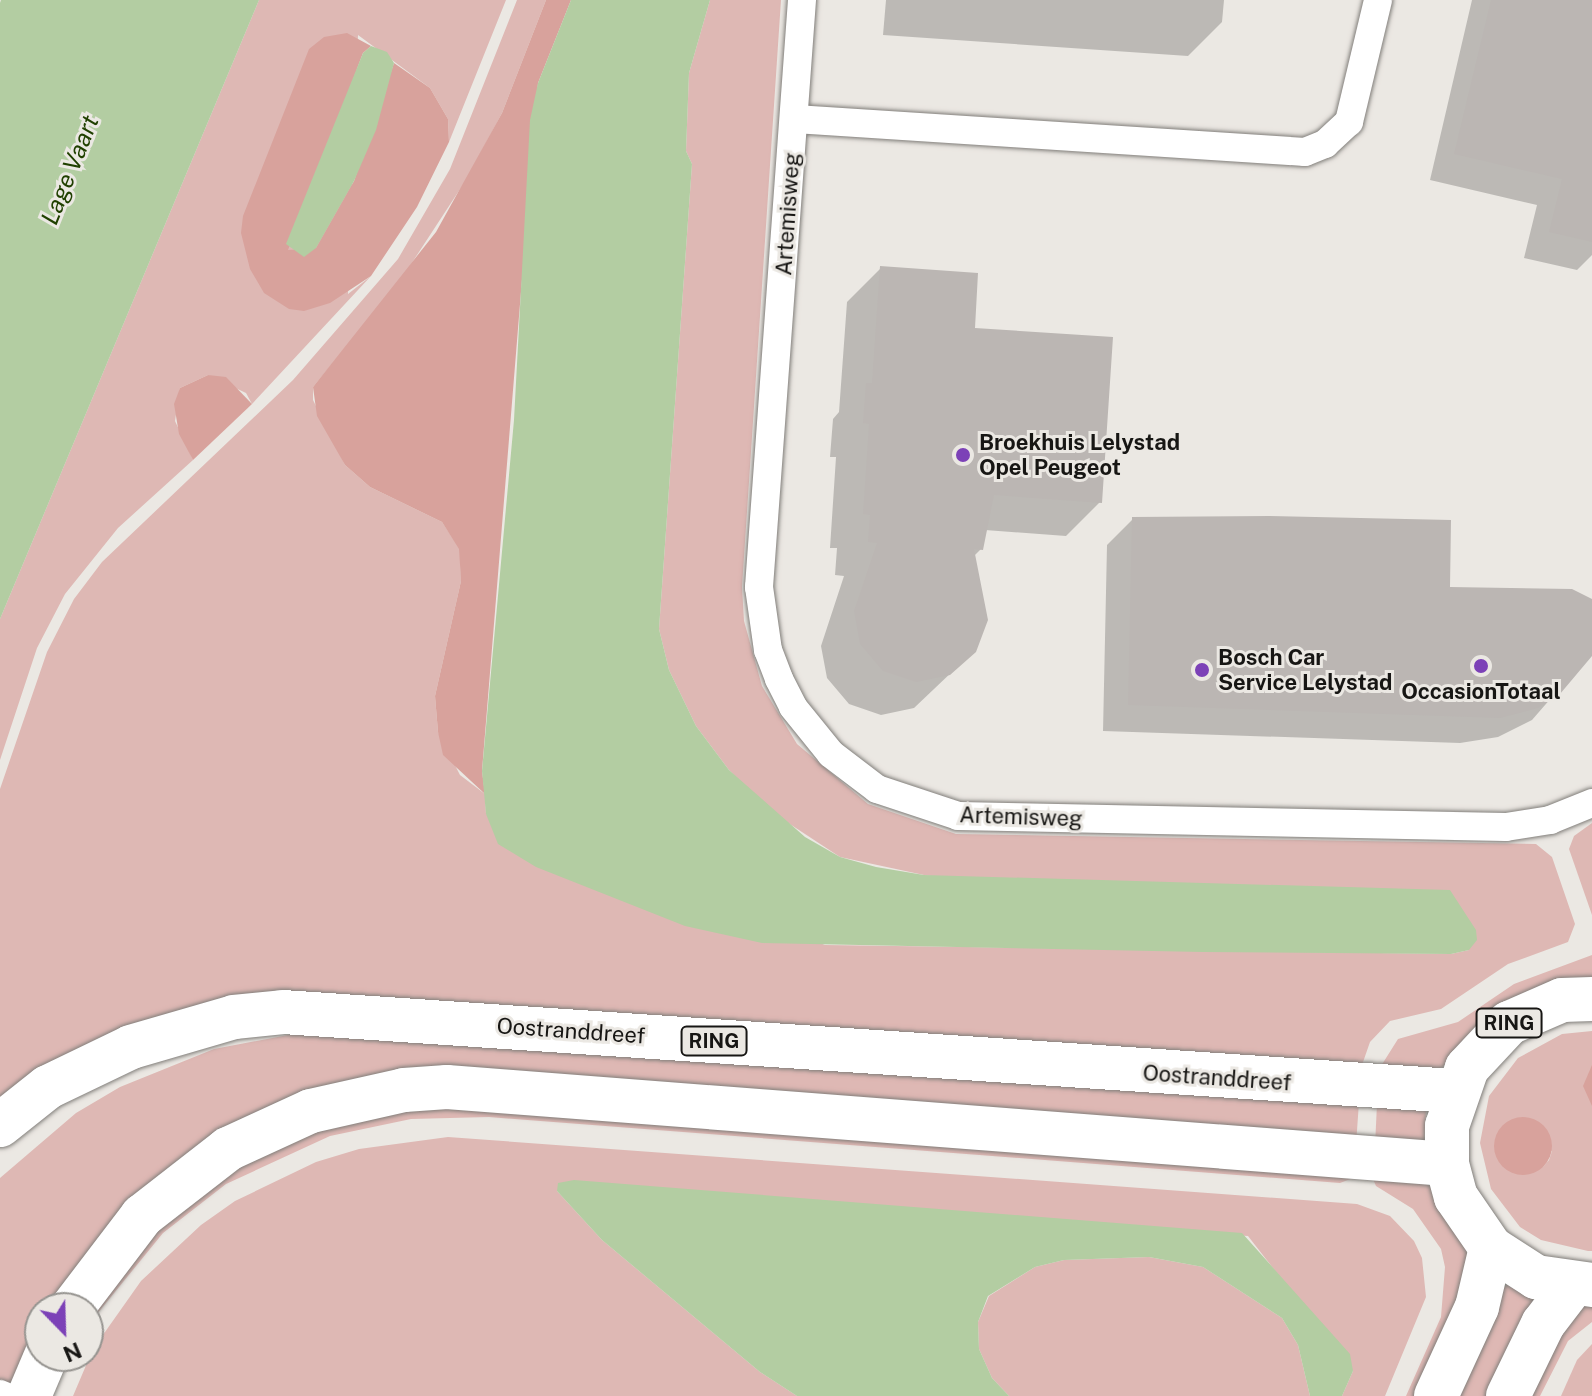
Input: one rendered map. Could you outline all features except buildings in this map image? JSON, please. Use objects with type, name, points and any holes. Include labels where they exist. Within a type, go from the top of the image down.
[{"type":"main road","name":"RING","points":[[1582,1286],[1526,1272],[1491,1248],[1456,1197],[1447,1164],[1447,1126],[1455,1091],[1483,1046],[1509,1023],[1562,1000],[1592,999]]},
{"type":"main road","name":"Oostranddreef","points":[[0,1125],[48,1087],[131,1047],[234,1017],[283,1012],[1455,1091]]},
{"type":"main road","points":[[84,1292],[142,1216],[228,1149],[311,1111],[404,1090],[447,1087],[1447,1164]]},
{"type":"main road","points":[[1436,1396],[1477,1307],[1491,1248]]},
{"type":"main road","name":"RING","points":[[1508,1396],[1543,1324],[1582,1286]]},
{"type":"main road","points":[[29,1396],[39,1372]]},
{"type":"street","name":"Artemisweg","points":[[802,0],[759,587],[768,650],[779,679],[811,733],[831,754],[877,789],[958,816],[1506,827],[1550,820],[1592,803]]},
{"type":"street","points":[[795,119],[1305,152],[1325,144],[1349,122],[1378,0]]},
{"type":"shaded area","points":[[259,0],[506,0],[449,142],[448,119],[430,88],[358,35],[348,294],[371,276],[252,404],[246,393],[208,375],[180,388],[175,421],[193,460],[118,528],[65,594],[37,648],[0,760],[0,619]]},
{"type":"shaded area","points":[[517,0],[546,0],[502,113],[466,180],[400,281],[313,387],[313,400],[345,465],[370,487],[442,522],[460,549],[461,581],[435,696],[438,732],[460,775],[485,794],[486,814],[825,945],[1451,954],[1469,950],[924,875],[840,857],[770,811],[729,770],[696,726],[669,670],[659,629],[692,164],[686,151],[689,73],[710,0],[781,0],[742,587],[744,621],[762,686],[797,744],[868,804],[956,834],[1536,844],[1552,857],[1575,924],[1568,942],[1508,964],[1441,1009],[1390,1021],[1370,1042],[1362,1065],[313,1001],[0,1112],[0,789],[47,652],[74,599],[102,562],[293,380],[398,259],[450,169]]},
{"type":"shaded area","points":[[546,0],[571,0],[538,83],[482,771],[485,794],[443,755],[438,732],[435,696],[461,581],[459,549],[442,522],[370,487],[345,465],[317,416],[313,387],[436,232],[502,113]]},
{"type":"shaded area","points":[[347,33],[371,46],[363,53],[288,250],[316,248],[354,181],[394,63],[430,88],[448,119],[449,142],[417,207],[371,276],[330,303],[304,311],[289,309],[264,293],[250,269],[241,233],[243,216],[309,49],[324,37]]},
{"type":"shaded area","points":[[208,375],[226,377],[252,404],[193,460],[179,434],[174,404],[180,388]]},
{"type":"shaded area","points":[[1592,823],[1592,915],[1569,849],[1574,836]]},
{"type":"shaded area","points":[[1592,955],[1592,982],[1440,1068],[1425,1075],[1381,1066],[1398,1039],[1458,1022],[1514,984]]},
{"type":"shaded area","points":[[314,1030],[1359,1102],[1356,1145],[347,1086],[77,1292],[24,1292],[26,1372],[15,1396],[0,1396],[0,1178],[76,1113],[120,1087],[214,1049]]},
{"type":"shaded area","points":[[1592,1031],[1592,1251],[1541,1240],[1520,1227],[1491,1189],[1480,1143],[1489,1096],[1518,1058],[1562,1034]],"holes":[[[1496,1136],[1552,1151],[1543,1167],[1496,1156]]]},
{"type":"shaded area","points":[[1592,1065],[1592,1106],[1583,1086]]},
{"type":"shaded area","points":[[441,1103],[1353,1178],[1340,1183],[489,1117],[411,1119],[330,1136],[226,1184],[163,1233],[104,1305],[102,1292],[131,1252],[200,1188],[319,1126]]},
{"type":"shaded area","points":[[1377,1104],[1426,1110],[1424,1143],[1375,1146]]},
{"type":"shaded area","points":[[1523,1117],[1543,1126],[1552,1146],[1543,1166],[1523,1175],[1503,1166],[1494,1146],[1503,1126]]},
{"type":"shaded area","points":[[448,1137],[1357,1204],[1390,1216],[1414,1241],[1422,1258],[1426,1297],[1385,1396],[1342,1396],[1353,1371],[1248,1236],[557,1191],[602,1240],[760,1372],[797,1396],[73,1396],[83,1372],[104,1372],[104,1333],[141,1281],[201,1225],[235,1201],[316,1162],[359,1149]]},
{"type":"shaded area","points":[[1373,1179],[1419,1179],[1431,1187],[1468,1251],[1470,1268],[1424,1396],[1406,1396],[1441,1317],[1445,1267],[1441,1249],[1413,1209],[1376,1186]]},
{"type":"shaded area","points":[[1149,1257],[1203,1267],[1282,1318],[1298,1345],[1310,1396],[1009,1396],[992,1378],[979,1349],[978,1322],[989,1296],[1035,1267],[1064,1260]]},
{"type":"shaded area","points":[[1511,1285],[1537,1298],[1497,1396],[1450,1396],[1503,1286]]},
{"type":"shaded area","points":[[1592,1301],[1592,1322],[1568,1341],[1540,1396],[1521,1396],[1563,1317]]},
{"type":"shaded area","points":[[1592,1344],[1592,1396],[1561,1396],[1577,1360]]},
{"type":"water","name":"Lage Vaart","points":[[1,0],[259,0],[0,619],[0,3]]},
{"type":"water","points":[[571,0],[710,0],[689,73],[686,151],[692,164],[659,629],[669,670],[696,726],[729,770],[805,837],[840,857],[876,867],[924,875],[1450,890],[1476,930],[1477,940],[1469,950],[1451,954],[1203,952],[762,943],[685,926],[536,867],[498,844],[486,814],[482,771],[514,420],[530,120],[538,83]]},
{"type":"water","points":[[371,46],[387,52],[394,63],[376,130],[354,181],[316,248],[304,257],[286,244],[363,53]]},
{"type":"water","points":[[574,1180],[1242,1233],[1350,1354],[1353,1371],[1342,1396],[1310,1396],[1298,1345],[1282,1318],[1203,1267],[1149,1257],[1064,1260],[1035,1267],[988,1296],[978,1322],[979,1349],[992,1378],[1009,1396],[797,1396],[760,1372],[602,1240],[557,1191],[558,1183]]},
{"type":"place","name":"Broekhuis Lelystad Opel Peugeot","points":[[963,455]]},
{"type":"place","name":"OccasionTotaal","points":[[1481,666]]},
{"type":"place","name":"Bosch Car Service Lelystad","points":[[1202,670]]}]
